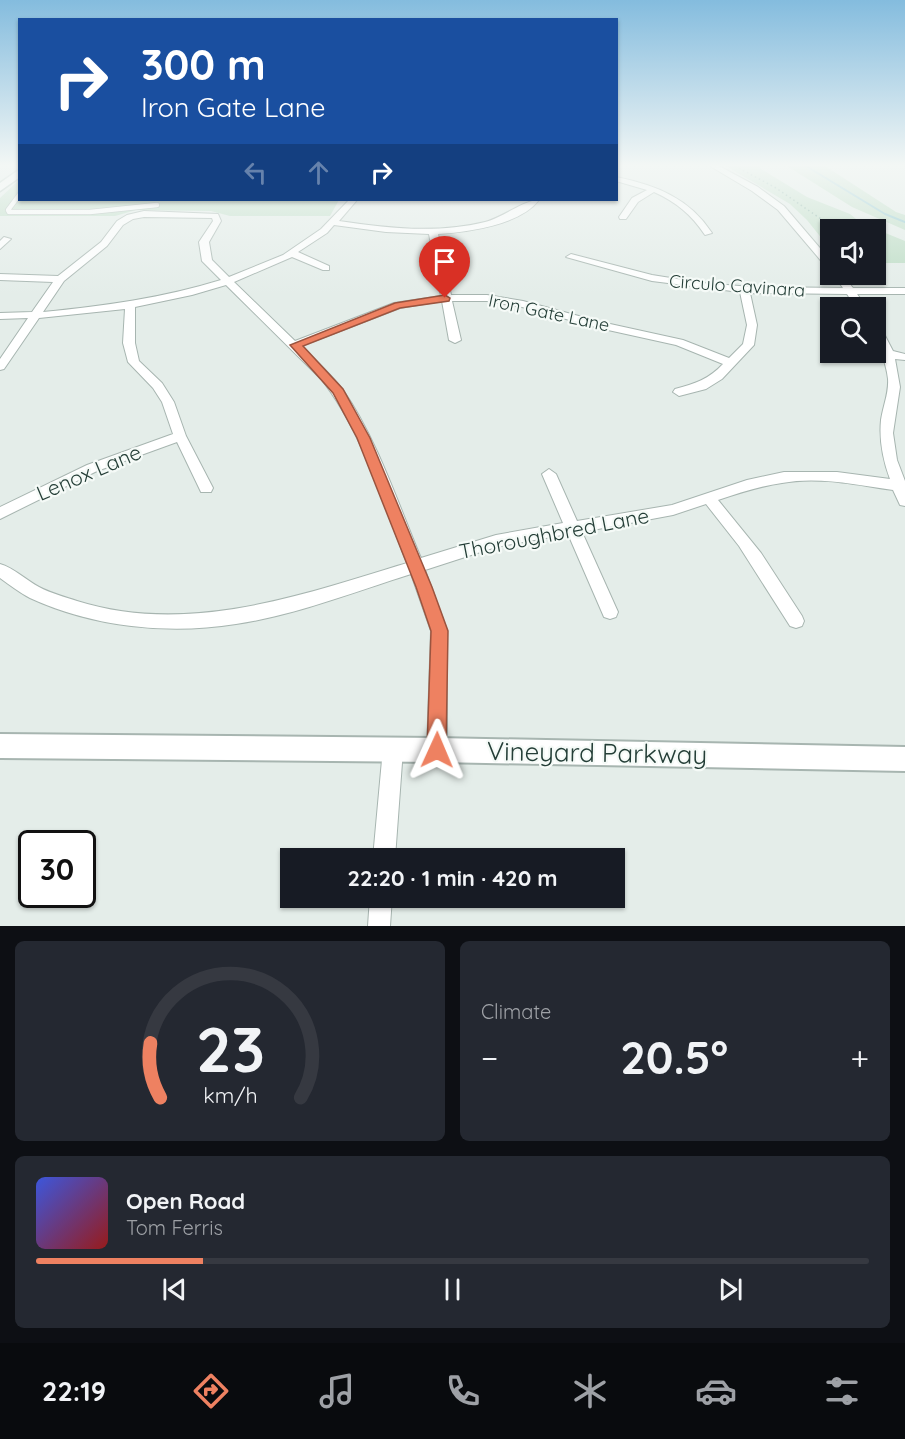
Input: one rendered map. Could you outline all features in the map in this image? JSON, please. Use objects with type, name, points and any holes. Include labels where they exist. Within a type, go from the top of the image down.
[{"type":"street","points":[[0,316],[35,316],[130,305],[227,281],[292,253],[336,222],[346,209]]},
{"type":"street","points":[[336,222],[391,231],[433,232],[489,223],[521,209]]},
{"type":"street","points":[[623,217],[628,209]]},
{"type":"street","points":[[690,209],[700,218],[708,232]]},
{"type":"street","points":[[782,209],[820,254]]},
{"type":"street","points":[[0,367],[60,279],[104,244],[120,223],[130,217],[144,214],[215,216],[217,221],[204,243],[207,261],[295,345],[338,392],[363,438],[416,565],[439,631],[437,750]]},
{"type":"street","points":[[433,232],[455,340]]},
{"type":"street","points":[[292,253],[326,268]]},
{"type":"street","name":"Circulo Cavinara","points":[[571,257],[669,282],[744,290],[905,291]]},
{"type":"street","points":[[0,277],[60,279]]},
{"type":"street","points":[[845,285],[854,297]]},
{"type":"street","points":[[679,392],[702,386],[718,376],[748,345],[751,337],[751,317],[744,290]]},
{"type":"street","name":"Iron Gate Lane","points":[[295,345],[398,305],[445,298],[487,298],[524,304],[599,325],[679,342],[732,363]]},
{"type":"street","points":[[130,305],[129,343],[134,362],[158,386],[168,402],[180,436],[206,488]]},
{"type":"street","points":[[886,350],[894,385],[886,431],[890,459],[902,486],[905,501]]},
{"type":"street","points":[[888,354],[905,357]]},
{"type":"street","name":"Lenox Lane","points":[[0,513],[92,468],[180,436]]},
{"type":"street","points":[[549,474],[610,612]]},
{"type":"street","name":"Thoroughbred Lane","points":[[0,570],[35,593],[80,609],[118,617],[170,622],[236,617],[302,602],[496,541],[673,510],[747,485],[784,477],[837,477],[902,486]]},
{"type":"street","points":[[709,499],[734,526],[755,554],[796,621]]},
{"type":"street","name":"Vineyard Parkway","points":[[0,746],[393,749],[905,759]]},
{"type":"street","points":[[385,848],[393,749]]},
{"type":"street","points":[[379,926],[380,908]]},
{"type":"lane","points":[[9,209],[9,212],[90,212],[117,209]]},
{"type":"path","points":[[807,209],[821,219]]},
{"type":"green space","points":[[0,209],[334,209],[330,216],[230,216],[211,211],[136,210],[115,216],[0,216]]},
{"type":"green space","points":[[796,209],[838,209],[856,219],[820,219],[820,236]]},
{"type":"green space","points":[[857,209],[892,209],[905,215],[905,230],[886,222],[886,219],[880,219]]},
{"type":"green space","points":[[886,233],[905,241],[905,263],[886,263]]},
{"type":"waterway","points":[[877,209],[905,222]]},
{"type":"route","points":[[437,750],[439,631],[424,587],[363,438],[338,392],[326,376],[295,345],[398,305],[445,298]]}]
